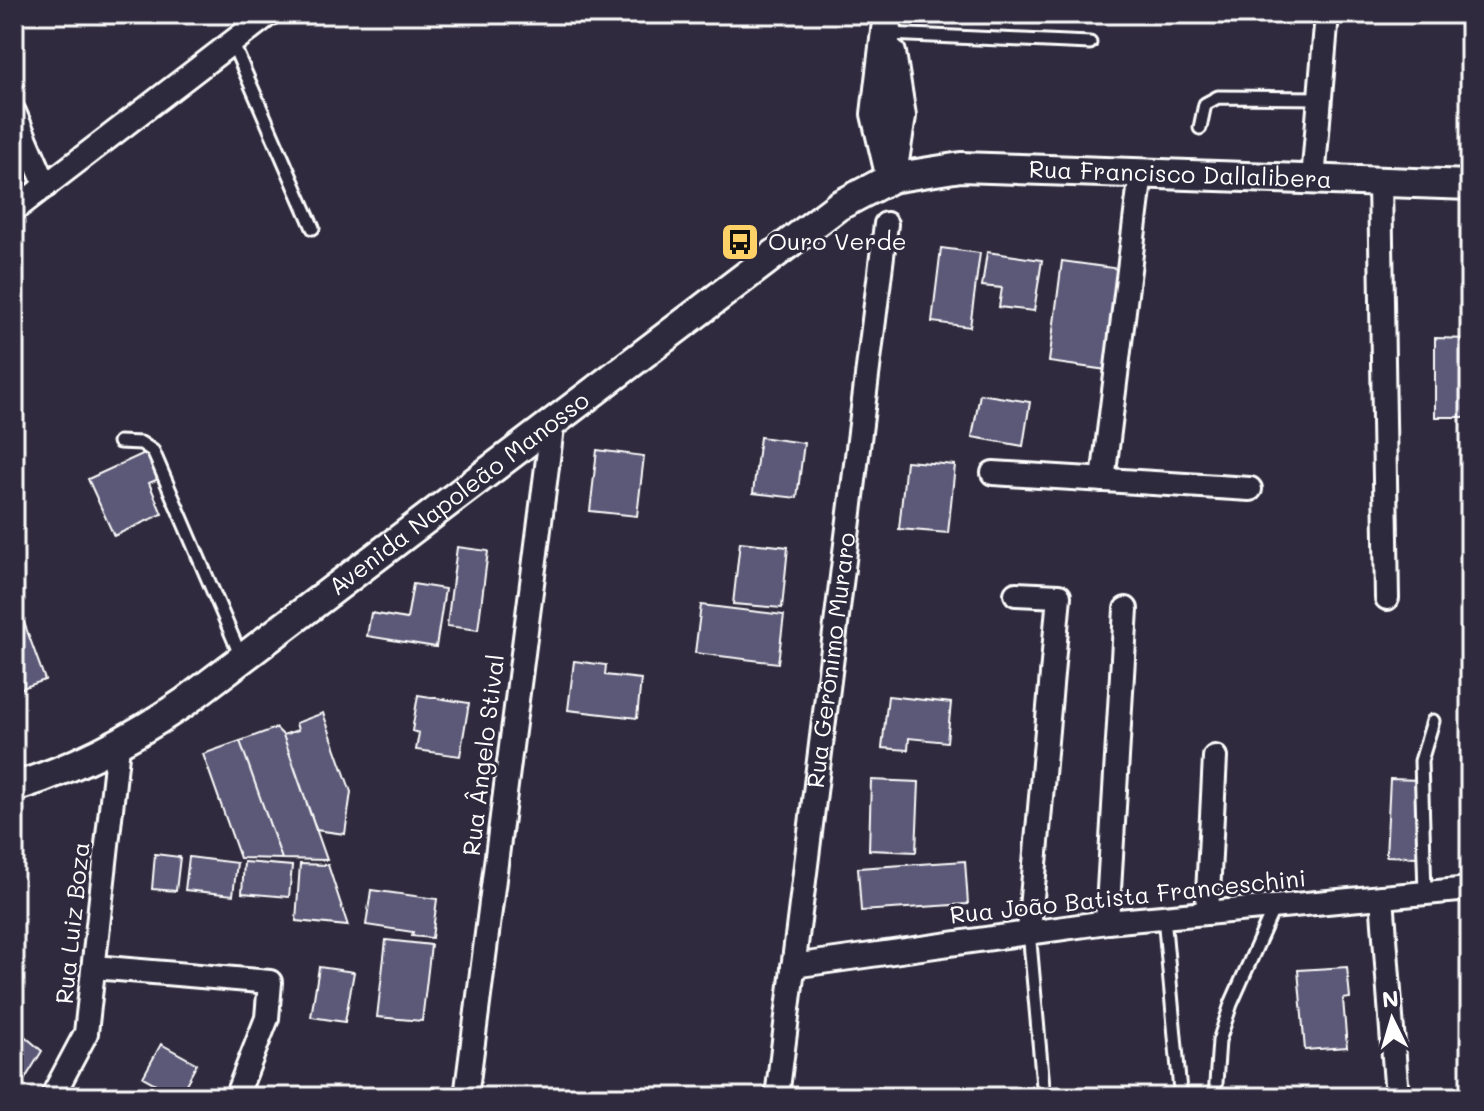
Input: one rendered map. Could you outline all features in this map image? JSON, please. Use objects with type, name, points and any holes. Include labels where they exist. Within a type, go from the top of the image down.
[{"type":"street","points":[[14,210],[269,14]]},
{"type":"street","points":[[1313,180],[1327,14]]},
{"type":"street","points":[[888,24],[901,116],[891,178]]},
{"type":"street","points":[[14,112],[46,186]]},
{"type":"street","name":"Rua Francisco Dallalibera","points":[[891,178],[961,167],[1470,185]]},
{"type":"street","points":[[1103,480],[1141,173]]},
{"type":"street","name":"Avenida Napoleão Manosso","points":[[14,787],[82,763],[118,746],[185,702],[838,206],[891,178]]},
{"type":"street","points":[[1380,182],[1387,598]]},
{"type":"street","name":"Rua Gerônimo Muraro","points":[[777,1097],[886,224]]},
{"type":"street","name":"Rua Ângelo Stival","points":[[466,1097],[553,420]]},
{"type":"street","points":[[993,473],[1250,489]]},
{"type":"street","points":[[1016,594],[1059,596],[1029,931]]},
{"type":"street","points":[[1107,922],[1126,609]]},
{"type":"street","name":"Rua Luiz Boza","points":[[52,1097],[86,1033],[118,746]]},
{"type":"street","points":[[1207,913],[1215,757]]},
{"type":"street","name":"Rua João Batista Franceschini","points":[[793,966],[1107,922],[1470,889]]},
{"type":"street","points":[[1382,897],[1397,1097]]},
{"type":"street","points":[[94,967],[270,982],[267,1018],[236,1097]]},
{"type":"lane","points":[[888,24],[1090,43]]},
{"type":"lane","points":[[232,42],[313,228]]},
{"type":"lane","points":[[1200,128],[1205,104],[1218,97],[1322,98]]},
{"type":"lane","points":[[119,442],[141,443],[153,451],[242,659]]},
{"type":"lane","points":[[1425,893],[1421,761],[1433,721]]},
{"type":"lane","points":[[1215,1097],[1219,1041],[1231,1004],[1275,907]]},
{"type":"lane","points":[[1164,916],[1180,1091]]},
{"type":"lane","points":[[1029,931],[1044,1097]]},
{"type":"building","points":[[941,248],[980,253],[970,327],[932,322]]},
{"type":"building","points":[[987,252],[1042,260],[1034,311],[999,307],[1002,288],[982,286]]},
{"type":"building","points":[[1062,261],[1120,269],[1107,370],[1049,362]]},
{"type":"building","points":[[1435,338],[1470,339],[1470,417],[1435,417]]},
{"type":"building","points":[[980,394],[1030,402],[1023,446],[972,437]]},
{"type":"building","points":[[760,437],[804,443],[797,498],[753,493]]},
{"type":"building","points":[[597,450],[644,456],[637,516],[590,511]]},
{"type":"building","points":[[149,451],[161,478],[149,483],[162,514],[114,536],[88,479]]},
{"type":"building","points":[[906,461],[955,465],[948,533],[899,529]]},
{"type":"building","points":[[740,542],[788,547],[782,608],[733,604]]},
{"type":"building","points":[[457,547],[488,551],[478,630],[447,626]]},
{"type":"building","points":[[413,584],[445,589],[436,647],[367,636],[371,613],[407,619]]},
{"type":"building","points":[[701,605],[784,615],[778,663],[695,653]]},
{"type":"building","points":[[18,606],[45,680],[14,691],[14,608]]},
{"type":"building","points":[[574,661],[606,665],[605,675],[641,679],[637,718],[568,710]]},
{"type":"building","points":[[418,695],[469,703],[460,756],[416,750],[419,733],[412,731]]},
{"type":"building","points":[[888,696],[951,703],[947,742],[909,738],[908,750],[882,748]]},
{"type":"building","points":[[323,713],[351,792],[345,834],[316,830],[283,735],[298,730],[296,723]]},
{"type":"building","points":[[276,728],[283,735],[327,860],[282,859],[240,741]]},
{"type":"building","points":[[240,741],[282,859],[240,858],[203,754]]},
{"type":"building","points":[[1390,779],[1421,780],[1418,857],[1386,856]]},
{"type":"building","points":[[871,780],[919,782],[916,852],[869,850]]},
{"type":"building","points":[[155,854],[180,857],[176,891],[152,889]]},
{"type":"building","points":[[189,857],[237,863],[233,895],[185,890]]},
{"type":"building","points":[[965,861],[968,904],[861,911],[858,868]]},
{"type":"building","points":[[244,862],[292,866],[289,897],[242,893]]},
{"type":"building","points":[[300,864],[328,865],[348,926],[296,921]]},
{"type":"building","points":[[371,890],[437,899],[432,938],[366,925]]},
{"type":"building","points":[[386,940],[431,945],[422,1021],[377,1017]]},
{"type":"building","points":[[319,967],[354,972],[345,1022],[311,1017]]},
{"type":"building","points":[[1347,967],[1350,998],[1343,999],[1347,1047],[1305,1050],[1298,970]]},
{"type":"building","points":[[14,1027],[42,1051],[20,1087],[14,1083]]},
{"type":"building","points":[[161,1044],[197,1064],[179,1097],[143,1077]]},
{"type":"place","name":"Ouro Verde","points":[[740,242]]}]
